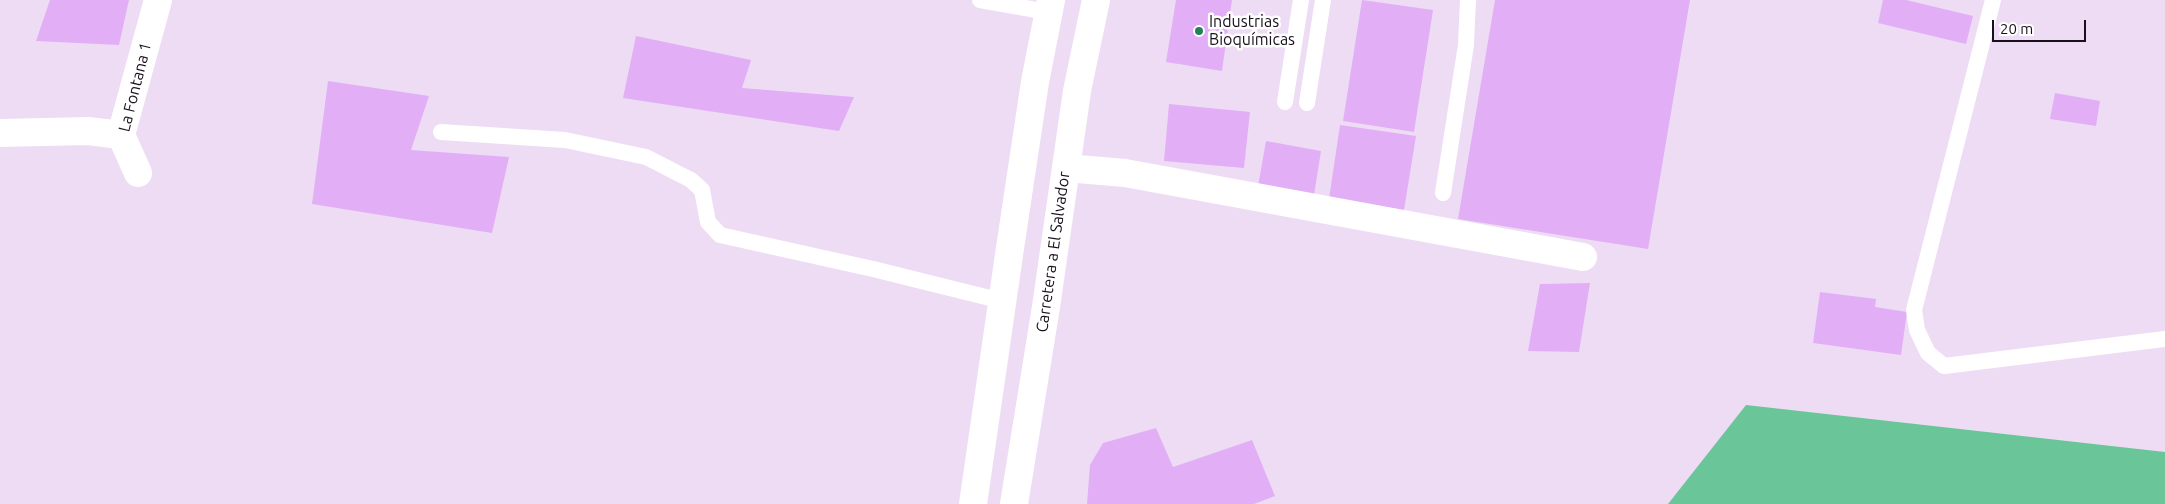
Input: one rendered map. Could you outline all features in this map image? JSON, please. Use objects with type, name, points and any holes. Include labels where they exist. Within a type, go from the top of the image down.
[{"type":"main road","name":"La Fontana 1","points":[[138,173],[121,135],[158,0]]},
{"type":"main road","name":"Carretera a El Salvador","points":[[1014,504],[1046,307],[1077,91],[1096,0]]},
{"type":"main road","points":[[973,504],[1035,82],[1049,6]]},
{"type":"main road","points":[[0,133],[88,131],[121,135]]},
{"type":"main road","points":[[1066,168],[1125,173],[1583,257]]},
{"type":"lane","points":[[980,0],[1049,6]]},
{"type":"lane","points":[[1285,102],[1301,0]]},
{"type":"lane","points":[[1307,103],[1323,0]]},
{"type":"lane","points":[[1443,193],[1466,45],[1468,0]]},
{"type":"lane","points":[[1993,0],[1918,288],[1914,310],[1917,330],[1928,353],[1944,366],[2165,339]]},
{"type":"lane","points":[[441,132],[565,140],[646,157],[691,180],[702,190],[708,222],[720,235],[1002,300]]},
{"type":"green space","points":[[1746,405],[2165,452],[2165,504],[1668,504]]},
{"type":"building","points":[[50,0],[129,0],[119,45],[36,41]]},
{"type":"building","name":"Industrias Bioquímicas","points":[[1176,0],[1232,0],[1222,71],[1166,62]]},
{"type":"building","points":[[1362,0],[1433,10],[1414,132],[1343,121]]},
{"type":"building","points":[[1495,0],[1690,0],[1648,249],[1458,219]]},
{"type":"building","points":[[1883,0],[1906,0],[1973,16],[1966,44],[1878,23]]},
{"type":"building","points":[[636,36],[751,60],[742,88],[854,97],[839,131],[623,98]]},
{"type":"building","points":[[328,81],[429,96],[411,150],[509,157],[492,233],[312,204]]},
{"type":"building","points":[[2055,93],[2100,101],[2096,126],[2050,119]]},
{"type":"building","points":[[1169,104],[1250,112],[1244,168],[1164,161]]},
{"type":"building","points":[[1340,125],[1416,136],[1404,210],[1329,199]]},
{"type":"building","points":[[1266,141],[1321,151],[1314,195],[1258,186]]},
{"type":"building","points":[[1590,283],[1579,352],[1528,351],[1540,284]]},
{"type":"building","points":[[1820,292],[1876,299],[1875,307],[1907,312],[1901,355],[1813,343]]},
{"type":"building","points":[[1156,428],[1173,467],[1252,440],[1275,496],[1254,504],[1087,504],[1090,465],[1103,443]]},
{"type":"place","name":"Industrias Bioquímicas","points":[[1199,31]]}]
